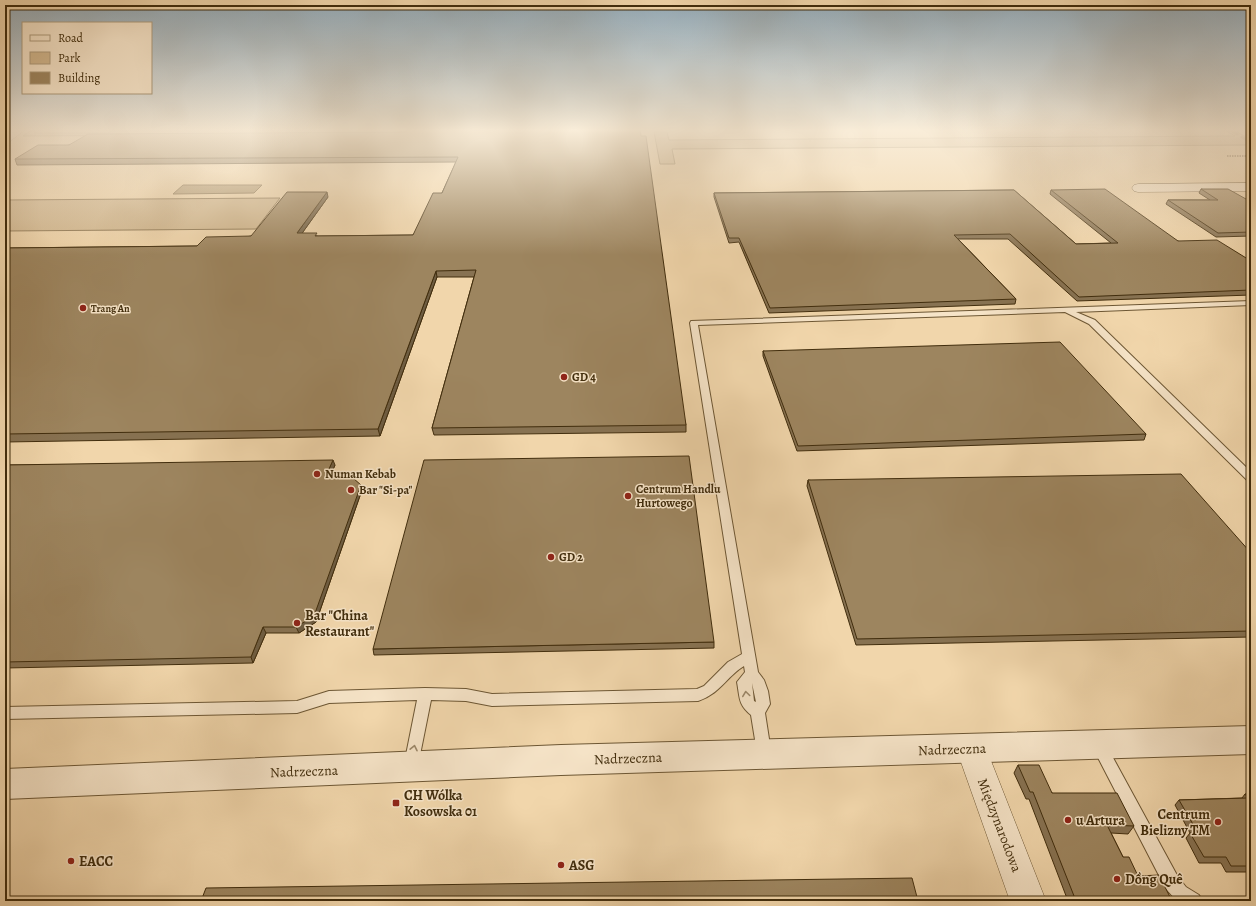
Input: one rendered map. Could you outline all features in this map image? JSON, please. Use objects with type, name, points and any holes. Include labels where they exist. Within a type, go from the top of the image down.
[{"type":"street","points":[[1138,188],[1251,187]]},
{"type":"street","name":"Nadrzeczna","points":[[5,784],[410,766],[971,748],[1099,746],[1251,740]]},
{"type":"street","name":"Międzynarodowa","points":[[971,748],[1028,901]]},
{"type":"lane","points":[[764,755],[758,712],[748,704],[744,682],[752,674],[694,323],[1251,304]]},
{"type":"lane","points":[[1066,310],[1092,322],[1251,478]]},
{"type":"lane","points":[[5,713],[297,707],[329,697],[425,694],[466,695],[492,700],[698,695],[710,690],[733,666],[749,656]]},
{"type":"lane","points":[[410,766],[425,694]]},
{"type":"lane","points":[[1099,746],[1172,883],[1180,893],[1193,901]]},
{"type":"green space","points":[[280,198],[256,229],[5,231],[5,200]]},
{"type":"shaded area","points":[[183,185],[262,185],[254,193],[173,194]]},
{"type":"building","points":[[452,171],[651,171],[686,425],[432,428],[476,270],[436,271],[378,429],[5,434],[5,248],[197,246],[206,237],[251,236],[287,192],[327,192],[297,233],[317,233],[315,236],[413,235],[433,193],[442,193]]},
{"type":"building","points":[[1105,189],[1178,241],[1217,240],[1251,261],[1251,290],[1079,297],[1010,234],[954,235],[1016,299],[770,308],[739,238],[729,238],[714,193],[1014,190],[1076,244],[1118,243],[1051,190]]},
{"type":"building","points":[[1201,189],[1228,189],[1246,199],[1251,199],[1251,232],[1218,233],[1168,200],[1218,200]]},
{"type":"building","points":[[1060,342],[1146,434],[798,446],[763,351]]},
{"type":"building","name":"GD 2","points":[[689,456],[714,642],[373,649],[424,460]]},
{"type":"building","points":[[333,460],[325,478],[353,478],[361,485],[314,616],[296,627],[263,627],[251,657],[5,662],[5,465]]},
{"type":"building","points":[[1181,474],[1251,553],[1251,631],[857,639],[808,480]]},
{"type":"building","points":[[1018,765],[1039,765],[1052,793],[1117,793],[1134,826],[1107,825],[1123,857],[1129,857],[1138,876],[1159,875],[1172,901],[1076,901],[1033,792],[1030,792]]},
{"type":"building","name":"Centrum Bielizny TM","points":[[1245,794],[1251,794],[1251,866],[1231,866],[1226,857],[1204,857],[1190,833],[1198,833],[1179,800],[1248,798]]},
{"type":"building","points":[[912,878],[918,901],[201,901],[206,888]]},
{"type":"place","name":"Trang An","points":[[83,308]]},
{"type":"place","name":"GD 4","points":[[564,377]]},
{"type":"place","name":"Numan Kebab","points":[[317,474]]},
{"type":"place","name":"Bar \"Si-pa\"","points":[[351,490]]},
{"type":"place","name":"Centrum Handlu Hurtowego","points":[[628,496]]},
{"type":"place","name":"GD 2","points":[[551,557]]},
{"type":"place","name":"Bar \"China Restaurant\"","points":[[297,623]]},
{"type":"place","name":"CH Wólka Kosowska 01","points":[[396,803]]},
{"type":"place","name":"u Artura","points":[[1068,820]]},
{"type":"place","name":"Centrum Bielizny TM","points":[[1218,822]]},
{"type":"place","name":"EACC","points":[[71,861]]},
{"type":"place","name":"ASG","points":[[561,865]]},
{"type":"place","name":"Dồng Quê","points":[[1117,879]]}]
